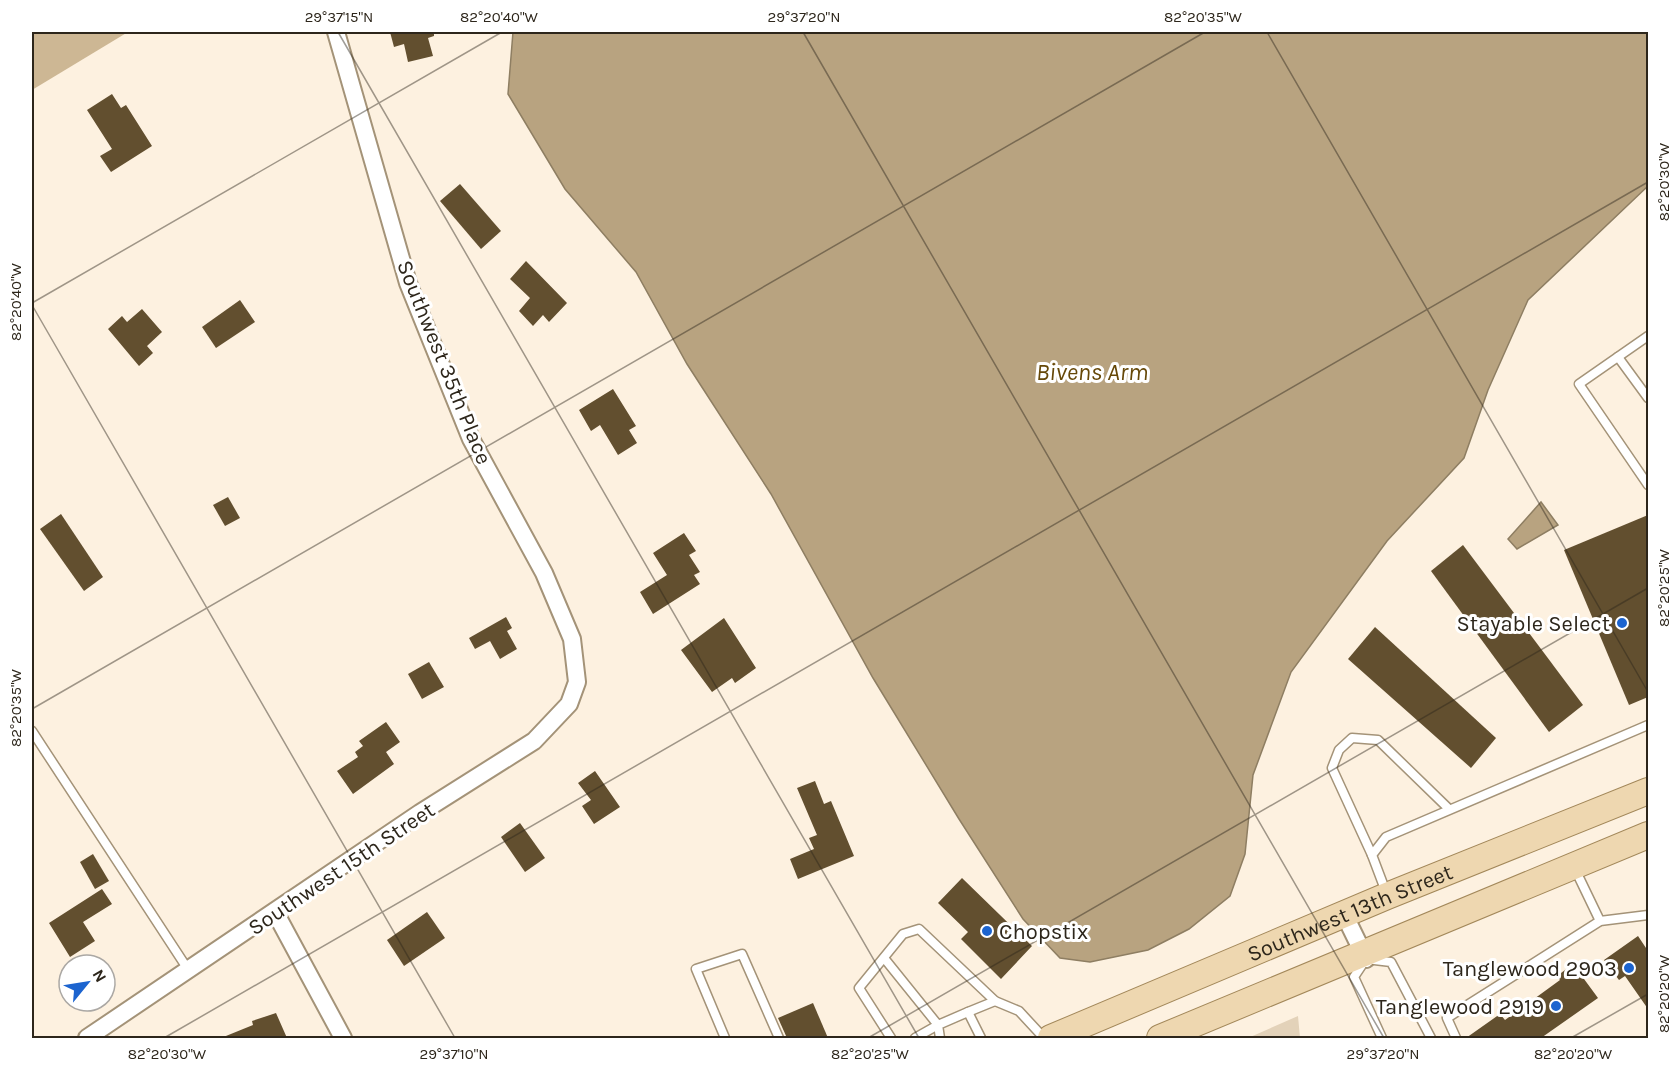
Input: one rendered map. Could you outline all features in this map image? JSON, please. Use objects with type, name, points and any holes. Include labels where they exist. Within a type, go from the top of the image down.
[{"type":"main road","name":"Southwest 13th Street","points":[[1051,1038],[1345,916],[1387,896],[1648,791]]},
{"type":"main road","name":"Southwest 13th Street","points":[[1160,1038],[1365,956],[1648,835]]},
{"type":"street","name":"Southwest 35th Place","points":[[336,32],[408,282],[471,439],[548,584],[572,639],[577,682]]},
{"type":"street","name":"Southwest 15th Street","points":[[87,1038],[190,971],[420,813],[534,741],[569,704],[577,682]]},
{"type":"street","points":[[275,912],[343,1038]]},
{"type":"street","points":[[1345,916],[1365,956]]},
{"type":"lane","points":[[1648,336],[1579,384],[1648,485]]},
{"type":"lane","points":[[1618,357],[1648,398]]},
{"type":"lane","points":[[1372,855],[1386,837],[1648,725]]},
{"type":"lane","points":[[32,731],[190,971]]},
{"type":"lane","points":[[1387,896],[1372,855],[1332,768],[1339,750],[1352,738],[1378,740],[1449,809]]},
{"type":"lane","points":[[1573,866],[1600,921]]},
{"type":"lane","points":[[1456,1038],[1447,1018],[1600,921],[1648,915]]},
{"type":"lane","points":[[891,1038],[859,988],[903,934],[919,929],[995,1001],[1019,1011],[1044,1038]]},
{"type":"lane","points":[[725,1038],[696,969],[742,954],[779,1038]]},
{"type":"lane","points":[[1382,1038],[1354,977],[1365,956],[1391,962],[1431,1038]]},
{"type":"lane","points":[[884,958],[938,1025],[940,1038]]},
{"type":"lane","points":[[915,1038],[938,1025],[995,1001]]},
{"type":"lane","points":[[968,1012],[981,1038]]},
{"type":"shaded area","points":[[32,32],[128,32],[32,90]]},
{"type":"shaded area","points":[[1298,1016],[1300,1038],[1248,1038]]},
{"type":"water","name":"Bivens Arm","points":[[513,32],[1648,32],[1648,186],[1528,300],[1488,390],[1464,458],[1387,541],[1291,672],[1253,775],[1245,854],[1230,896],[1189,929],[1148,950],[1090,962],[1060,958],[1023,919],[959,819],[873,678],[771,494],[687,364],[636,272],[565,189],[508,94]]},
{"type":"water","points":[[1541,502],[1558,525],[1517,549],[1508,539]]},
{"type":"building","points":[[390,32],[434,32],[434,36],[428,38],[433,56],[408,62],[404,44],[394,47]]},
{"type":"building","points":[[112,94],[121,108],[126,105],[152,146],[111,172],[100,156],[112,149],[87,110]]},
{"type":"building","points":[[460,184],[501,231],[481,249],[440,201]]},
{"type":"building","points":[[526,261],[567,303],[549,322],[543,315],[533,326],[519,311],[530,298],[510,279]]},
{"type":"building","points":[[240,300],[255,322],[216,348],[202,327]]},
{"type":"building","points":[[142,309],[162,332],[147,346],[153,353],[139,366],[108,329],[122,316],[127,322]]},
{"type":"building","points":[[613,389],[636,426],[629,430],[637,443],[618,455],[600,425],[591,431],[579,410]]},
{"type":"building","points":[[228,497],[240,518],[225,526],[213,505]]},
{"type":"building","points":[[61,514],[103,577],[84,591],[40,529]]},
{"type":"building","name":"Stayable Select","points":[[1648,515],[1648,697],[1629,705],[1564,550]]},
{"type":"building","points":[[684,533],[696,551],[689,555],[700,572],[694,575],[700,584],[653,614],[640,592],[667,575],[653,553]]},
{"type":"building","name":"Stayable Select","points":[[1463,545],[1583,705],[1549,732],[1431,571]]},
{"type":"building","points":[[506,617],[512,628],[507,631],[517,649],[500,659],[490,641],[475,649],[469,638]]},
{"type":"building","points":[[724,618],[756,668],[735,683],[732,678],[712,692],[681,650]]},
{"type":"building","name":"Stayable Select","points":[[1375,627],[1496,738],[1471,768],[1348,659]]},
{"type":"building","points":[[429,662],[444,687],[422,699],[408,674]]},
{"type":"building","points":[[386,722],[400,742],[386,752],[394,764],[353,794],[337,771],[358,757],[355,752],[363,746],[359,741]]},
{"type":"building","points":[[595,771],[620,807],[594,824],[582,806],[591,800],[578,783]]},
{"type":"building","points":[[815,781],[824,804],[831,801],[854,856],[798,879],[790,859],[814,849],[809,838],[817,835],[797,788]]},
{"type":"building","points":[[520,823],[545,858],[525,872],[501,837]]},
{"type":"building","points":[[93,854],[109,881],[95,889],[80,862]]},
{"type":"building","points":[[962,878],[1032,946],[1001,979],[961,939],[968,932],[938,903]]},
{"type":"building","points":[[102,889],[112,904],[83,922],[95,941],[76,953],[68,953],[49,923]]},
{"type":"building","points":[[427,912],[445,938],[404,966],[387,940]]},
{"type":"building","name":"Tanglewood 2903","points":[[1638,936],[1648,951],[1648,1009],[1625,976],[1619,980],[1604,960]]},
{"type":"building","name":"Tanglewood 2919","points":[[1573,964],[1598,998],[1541,1038],[1466,1038],[1500,1014],[1505,1020],[1560,980],[1557,976]]},
{"type":"building","points":[[813,1003],[828,1038],[787,1038],[778,1018]]},
{"type":"building","points":[[276,1013],[287,1038],[221,1038],[253,1025],[252,1021]]},
{"type":"place","name":"Stayable Select","points":[[1622,623]]},
{"type":"place","name":"Chopstix","points":[[987,931]]},
{"type":"place","name":"Tanglewood 2903","points":[[1629,968]]},
{"type":"place","name":"Tanglewood 2919","points":[[1556,1006]]}]
